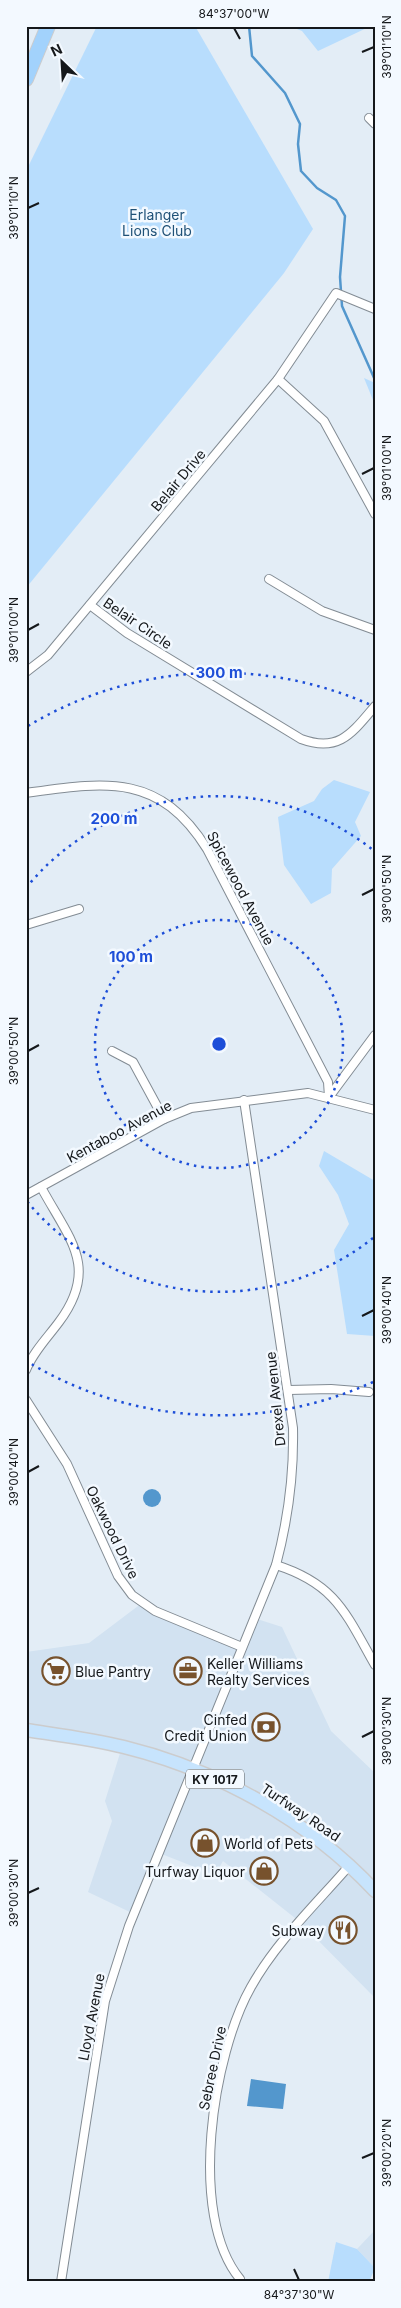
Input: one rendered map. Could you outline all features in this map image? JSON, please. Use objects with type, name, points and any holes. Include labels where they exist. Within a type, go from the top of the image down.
[{"type":"highway","points":[[26,79],[48,26]]},
{"type":"main road","name":"Turfway Road","points":[[26,1730],[123,1746],[193,1769],[224,1783],[271,1808],[302,1828],[350,1866],[375,1891]]},
{"type":"street","name":"Belair Drive","points":[[26,672],[48,655],[278,379],[336,293],[375,309]]},
{"type":"street","points":[[278,379],[324,421],[375,514]]},
{"type":"street","points":[[269,579],[322,611],[375,630]]},
{"type":"street","name":"Belair Circle","points":[[90,605],[127,633],[301,739],[329,744],[346,737],[375,706]]},
{"type":"street","name":"Spicewood Avenue","points":[[26,793],[75,786],[118,785],[154,796],[176,810],[186,820],[207,849],[328,1082],[329,1097]]},
{"type":"street","points":[[26,925],[79,909]]},
{"type":"street","points":[[329,1097],[375,1035]]},
{"type":"street","points":[[112,1051],[133,1062],[164,1119]]},
{"type":"street","name":"Kentaboo Avenue","points":[[26,1195],[164,1119],[191,1108],[295,1093],[329,1097],[375,1110]]},
{"type":"street","name":"Drexel Avenue","points":[[193,1769],[276,1565],[292,1480],[293,1428],[289,1390],[244,1100]]},
{"type":"street","points":[[26,1370],[70,1308],[76,1296],[80,1277],[79,1260],[41,1187]]},
{"type":"street","points":[[289,1390],[331,1388],[369,1392]]},
{"type":"street","name":"Oakwood Drive","points":[[26,1400],[67,1464],[122,1584],[132,1595],[155,1611],[242,1647]]},
{"type":"street","points":[[276,1565],[304,1575],[332,1595],[346,1614],[375,1665]]},
{"type":"street","name":"Lloyd Avenue","points":[[61,2282],[105,2001],[129,1926],[193,1769]]},
{"type":"street","name":"Sebree Drive","points":[[240,2279],[231,2268],[224,2254],[211,2197],[212,2131],[225,2054],[239,2012],[258,1975],[275,1951],[350,1866]]},
{"type":"shaded area","points":[[142,1603],[242,1647],[254,1618],[282,1627],[331,1731],[375,1773],[375,1998],[300,1922],[223,1861],[215,1875],[159,1853],[134,1914],[88,1892],[112,1821],[105,1801],[122,1747],[26,1730],[26,1652],[89,1643]]},
{"type":"shaded area","points":[[375,2230],[375,2268],[357,2249]]},
{"type":"green space","name":"Erlanger Lions Club","points":[[97,26],[195,26],[313,229],[284,273],[26,588],[26,171]]},
{"type":"green space","points":[[289,26],[371,26],[318,51],[302,31]]},
{"type":"green space","points":[[364,378],[375,383],[375,405]]},
{"type":"green space","points":[[334,780],[370,792],[355,822],[361,836],[332,869],[331,893],[311,904],[284,865],[278,817],[314,801],[322,789]]},
{"type":"green space","points":[[324,1151],[375,1181],[375,1336],[347,1334],[334,1250],[349,1224],[338,1195],[319,1166]]},
{"type":"green space","points":[[336,2242],[357,2249],[375,2268],[369,2282],[328,2282]]},
{"type":"water","points":[[152,1489],[158,1492],[161,1498],[158,1504],[152,1507],[146,1504],[143,1498],[146,1492]]},
{"type":"water","points":[[251,2079],[286,2084],[283,2109],[247,2106]]},
{"type":"waterway","points":[[249,26],[252,56],[285,93],[300,124],[298,144],[301,171],[317,188],[336,200],[345,216],[340,277],[342,306],[375,380]]},
{"type":"place","name":"Blue Pantry","points":[[56,1671]]},
{"type":"place","name":"Keller Williams Realty Services","points":[[188,1671]]},
{"type":"place","name":"Cinfed Credit Union","points":[[266,1727]]},
{"type":"place","name":"World of Pets","points":[[205,1843]]},
{"type":"place","name":"Turfway Liquor","points":[[264,1871]]},
{"type":"place","name":"Subway","points":[[343,1930]]}]
